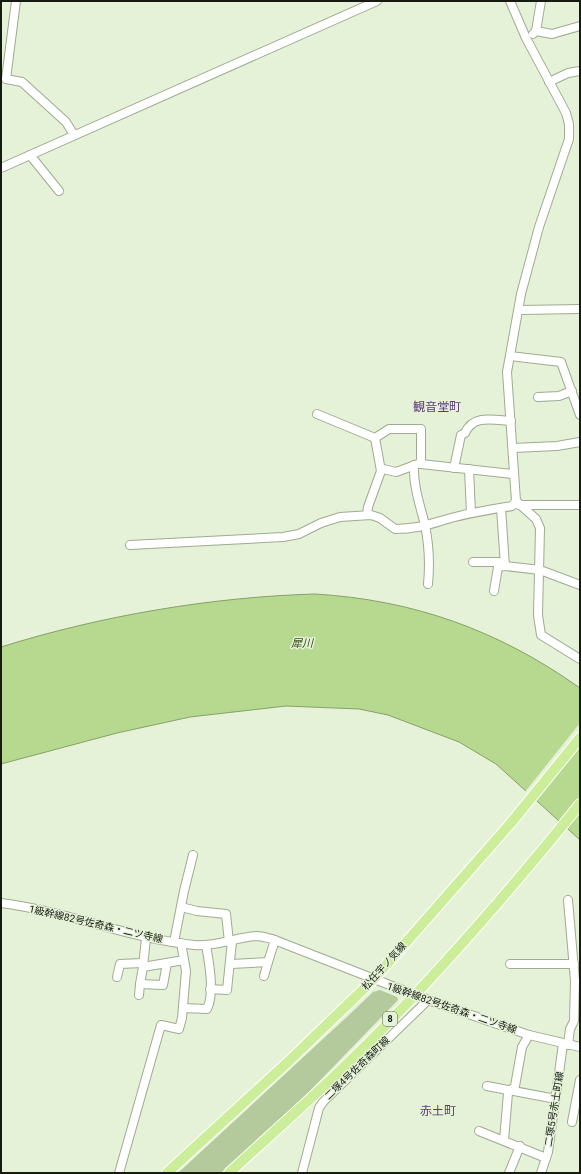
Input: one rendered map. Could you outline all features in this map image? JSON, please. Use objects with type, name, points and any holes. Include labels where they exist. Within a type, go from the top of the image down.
[{"type":"main road","name":"松任宇ノ気線","points":[[167,1173],[288,1062],[373,980],[510,824],[580,738]]},
{"type":"main road","name":"8","points":[[229,1173],[315,1094],[414,995],[540,854],[580,804]]},
{"type":"street","points":[[16,1],[6,79],[22,82],[66,122],[74,134]]},
{"type":"street","points":[[1,168],[74,134],[376,1]]},
{"type":"street","points":[[510,1],[526,38],[566,113],[569,124],[569,139],[539,227],[521,294],[507,372],[513,448],[513,474],[517,503],[536,519],[540,528],[538,615],[541,634],[580,659]]},
{"type":"street","points":[[536,32],[541,1]]},
{"type":"street","points":[[526,38],[536,32],[552,34],[580,26]]},
{"type":"street","points":[[549,82],[568,73],[580,71]]},
{"type":"street","points":[[30,155],[59,190]]},
{"type":"street","points":[[519,310],[580,309]]},
{"type":"street","points":[[510,356],[561,362],[580,415]]},
{"type":"street","points":[[538,397],[559,396],[572,392]]},
{"type":"street","points":[[317,414],[375,438]]},
{"type":"street","points":[[454,468],[461,435],[465,433],[468,426],[473,421],[511,421]]},
{"type":"street","points":[[375,438],[389,429],[421,429],[418,464],[414,479],[425,526],[430,565],[428,584]]},
{"type":"street","points":[[367,515],[368,507],[381,471],[375,438]]},
{"type":"street","points":[[513,448],[557,446],[580,442]]},
{"type":"street","points":[[381,471],[383,469],[396,472],[418,464],[513,474]]},
{"type":"street","points":[[469,469],[471,513]]},
{"type":"street","points":[[130,545],[284,537],[299,534],[321,523],[340,517],[367,515],[380,518],[395,529],[425,526],[471,513],[512,506],[517,503],[580,505]]},
{"type":"street","points":[[494,591],[501,567],[501,508]]},
{"type":"street","points":[[473,562],[498,562],[501,567]]},
{"type":"street","points":[[501,567],[540,570],[580,585]]},
{"type":"street","points":[[119,1173],[161,1025],[179,1029],[183,1008],[186,971],[178,943],[182,907],[193,855]]},
{"type":"street","name":"二塚5号赤土町線","points":[[540,1173],[546,1158],[566,1044],[570,1029],[574,1022],[577,1005],[575,981],[576,960],[568,900]]},
{"type":"street","name":"1級幹線82号佐奇森・二ツ寺線","points":[[1,903],[33,908],[146,938],[178,943],[206,945],[257,936],[275,940],[373,980],[428,1000],[529,1035],[580,1047]]},
{"type":"street","points":[[182,907],[197,911],[226,914],[231,941],[231,964],[227,990],[210,989]]},
{"type":"street","points":[[139,995],[146,938]]},
{"type":"street","points":[[264,976],[275,940]]},
{"type":"street","points":[[183,1008],[207,1009],[209,1005],[210,989],[206,945]]},
{"type":"street","points":[[117,977],[120,964],[142,965],[184,960]]},
{"type":"street","points":[[510,964],[576,960]]},
{"type":"street","points":[[231,964],[268,962]]},
{"type":"street","points":[[140,984],[163,985],[167,963]]},
{"type":"street","name":"二塚4号佐奇森町線","points":[[302,1173],[319,1108],[323,1102],[428,1000]]},
{"type":"street","points":[[504,1140],[508,1093],[515,1086],[522,1047],[529,1035]]},
{"type":"street","points":[[572,1122],[580,1080]]},
{"type":"street","points":[[487,1086],[556,1099]]},
{"type":"street","points":[[315,1094],[319,1108]]},
{"type":"street","points":[[479,1131],[520,1146],[546,1158]]},
{"type":"street","points":[[510,1173],[520,1146]]},
{"type":"shaded area","points":[[380,990],[397,997],[398,1000],[304,1097],[221,1173],[178,1173],[373,992]]},
{"type":"water","name":"犀川","points":[[315,594],[351,597],[387,603],[421,611],[454,622],[486,634],[518,650],[580,688],[580,840],[496,764],[459,742],[388,715],[359,709],[286,706],[190,717],[117,733],[1,764],[1,647],[77,626],[156,610],[236,599]]},
{"type":"pier","points":[[580,723],[580,746],[535,802],[525,792]]},
{"type":"district","name":"観音堂町","points":[[437,407]]},
{"type":"district","name":"赤土町","points":[[438,1111]]}]
